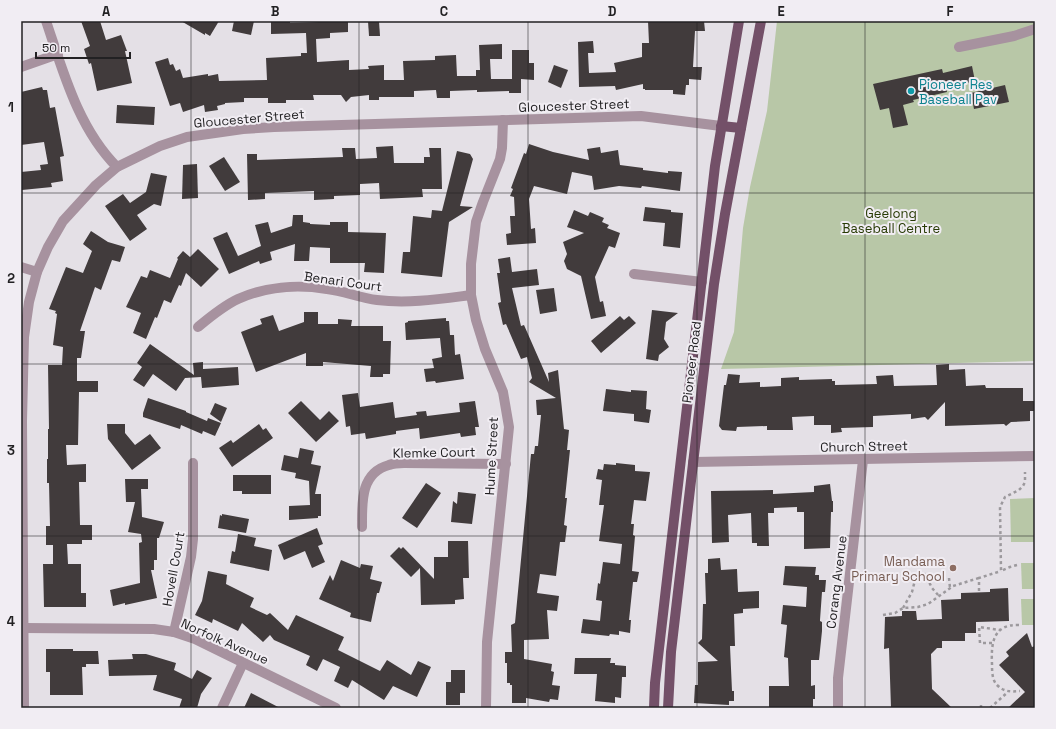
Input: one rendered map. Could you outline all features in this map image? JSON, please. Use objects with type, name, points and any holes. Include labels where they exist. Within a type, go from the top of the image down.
[{"type":"main road","name":"Pioneer Road","points":[[654,708],[656,675],[680,463],[721,126],[739,21]]},
{"type":"main road","name":"Pioneer Road","points":[[668,708],[670,652],[714,284],[761,21]]},
{"type":"main road","points":[[721,126],[741,128]]},
{"type":"main road","points":[[702,282],[714,284]]},
{"type":"main road","points":[[680,463],[693,462]]},
{"type":"street","points":[[46,21],[83,118],[106,156],[117,167]]},
{"type":"street","points":[[959,47],[1014,36],[1035,29]]},
{"type":"street","points":[[21,67],[58,54]]},
{"type":"street","name":"Gloucester Street","points":[[24,708],[22,424],[24,337],[29,302],[37,272],[48,247],[63,221],[96,185],[117,167],[160,146],[187,138],[282,126],[641,116],[721,126]]},
{"type":"street","name":"Hume Street","points":[[486,708],[487,642],[509,428],[502,392],[485,349],[476,320],[471,295],[471,264],[475,230],[483,202],[500,159],[503,120]]},
{"type":"street","points":[[21,267],[37,272]]},
{"type":"street","points":[[634,274],[702,282]]},
{"type":"street","name":"Benari Court","points":[[198,327],[219,310],[238,299],[281,287],[327,289],[377,300],[425,301],[471,295]]},
{"type":"street","name":"Church Street","points":[[693,462],[1035,456]]},
{"type":"street","name":"Corang Avenue","points":[[838,708],[838,678],[863,460]]},
{"type":"street","name":"Hovell Court","points":[[174,632],[193,539],[193,463]]},
{"type":"street","name":"Klemke Court","points":[[362,528],[363,493],[367,481],[377,470],[389,465],[404,463],[506,464]]},
{"type":"street","name":"Norfolk Avenue","points":[[24,628],[154,629],[174,632],[195,639],[336,708]]},
{"type":"street","points":[[222,708],[243,663]]},
{"type":"path","points":[[1001,571],[1000,507],[1005,497],[1019,490],[1023,486],[1025,482],[1025,472]]},
{"type":"path","points":[[883,615],[895,613],[903,608],[923,605],[961,582],[979,578],[1017,565]]},
{"type":"path","points":[[903,608],[912,592],[916,576],[918,575],[925,574],[932,588],[939,596]]},
{"type":"path","points":[[949,578],[950,588]]},
{"type":"path","points":[[979,578],[979,591]]},
{"type":"path","points":[[1008,692],[996,684],[993,678],[992,644],[1000,630],[1006,626],[1019,625]]},
{"type":"path","points":[[992,644],[980,643],[979,627],[1000,630]]},
{"type":"path","points":[[990,708],[1008,692],[1020,691]]},
{"type":"green space","name":"Geelong Baseball Centre","points":[[777,21],[1035,21],[1035,361],[721,369],[734,332],[743,228],[750,187],[767,111]]},
{"type":"green space","points":[[1035,498],[1035,542],[1011,542],[1010,499]]},
{"type":"green space","points":[[1021,563],[1035,563],[1035,589],[1022,589]]},
{"type":"green space","points":[[1021,599],[1035,599],[1035,625],[1022,625]]},
{"type":"building","points":[[81,21],[100,21],[106,40],[121,35],[127,51],[125,51],[132,83],[97,91],[91,63],[89,64],[84,49],[90,46]]},
{"type":"building","points":[[181,21],[219,21],[210,36],[205,33],[205,35]]},
{"type":"building","points":[[234,21],[254,21],[251,35],[232,31]]},
{"type":"building","points":[[271,21],[290,21],[290,23],[348,21],[348,32],[330,33],[330,38],[316,39],[317,62],[349,60],[349,70],[369,69],[368,66],[384,65],[384,80],[404,80],[403,61],[435,60],[435,56],[456,55],[457,76],[476,76],[476,70],[480,70],[479,45],[502,44],[502,59],[490,59],[491,79],[512,79],[512,50],[529,50],[529,63],[534,63],[534,80],[521,79],[521,93],[509,93],[509,91],[477,92],[477,90],[450,91],[450,98],[437,98],[436,90],[414,91],[414,97],[379,97],[379,100],[369,100],[369,95],[351,97],[346,102],[341,95],[313,95],[314,100],[286,100],[286,103],[268,103],[268,98],[244,98],[244,102],[225,103],[217,106],[218,110],[205,112],[204,105],[183,112],[180,103],[170,106],[155,62],[168,58],[170,65],[173,64],[176,71],[180,69],[183,78],[218,74],[219,81],[267,80],[266,58],[301,56],[301,53],[307,53],[306,33],[271,34]]},
{"type":"building","points":[[368,21],[379,21],[380,36],[369,36]]},
{"type":"building","points":[[648,21],[704,21],[705,31],[695,31],[693,67],[702,67],[701,80],[689,79],[689,85],[686,85],[685,95],[673,94],[673,90],[645,90],[643,89],[643,84],[616,90],[615,86],[579,87],[578,42],[593,41],[594,53],[588,53],[589,73],[616,72],[614,63],[642,57],[642,43],[649,43]]},
{"type":"building","points":[[554,65],[568,70],[561,88],[548,82]]},
{"type":"building","name":"Pioneer Res Baseball Pav","points":[[972,66],[975,81],[946,88],[947,92],[913,100],[914,102],[903,105],[908,125],[893,128],[889,108],[880,110],[873,84],[942,69],[943,73]]},
{"type":"building","points":[[1005,85],[1009,102],[974,109],[971,93]]},
{"type":"building","points":[[42,87],[43,90],[47,90],[50,108],[55,107],[64,156],[60,157],[63,181],[51,183],[52,187],[22,190],[21,172],[41,170],[40,165],[48,164],[44,142],[21,145],[21,92]]},
{"type":"building","points":[[117,105],[155,107],[154,125],[116,123]]},
{"type":"building","points":[[529,144],[553,152],[589,160],[587,149],[600,147],[601,153],[618,150],[620,165],[668,173],[668,171],[682,172],[680,191],[642,186],[641,188],[619,186],[594,190],[592,176],[572,172],[567,194],[534,186],[529,199],[531,229],[535,228],[536,243],[507,245],[506,234],[511,233],[510,216],[515,216],[514,197],[510,196],[513,189],[511,188],[524,153],[526,154]]},
{"type":"building","points":[[393,146],[394,163],[424,163],[424,157],[430,157],[429,148],[441,148],[442,189],[422,189],[423,197],[380,199],[379,183],[360,184],[360,195],[334,196],[334,199],[314,200],[314,191],[265,193],[265,199],[248,200],[247,154],[257,154],[257,160],[343,157],[342,148],[355,148],[356,159],[377,158],[376,147]]},
{"type":"building","points":[[457,151],[470,154],[473,159],[460,206],[473,207],[449,222],[442,277],[401,273],[403,252],[410,252],[413,216],[431,218],[432,210],[442,211]]},
{"type":"building","points":[[224,157],[240,182],[225,191],[209,166]]},
{"type":"building","points":[[197,164],[198,198],[182,199],[183,165]]},
{"type":"building","points":[[151,173],[167,176],[161,206],[154,204],[137,215],[147,229],[130,241],[105,206],[123,194],[130,203],[146,192]]},
{"type":"building","points":[[645,207],[683,213],[680,248],[663,246],[665,223],[643,221]]},
{"type":"building","points":[[574,210],[588,216],[590,212],[604,218],[602,222],[609,225],[607,228],[620,233],[615,248],[609,246],[595,277],[600,302],[603,301],[606,316],[591,319],[581,276],[567,269],[564,261],[567,254],[563,242],[584,233],[567,227]]},
{"type":"building","points":[[293,215],[303,215],[303,222],[310,224],[330,225],[330,222],[348,222],[348,232],[386,233],[384,273],[364,272],[365,263],[330,263],[330,248],[310,247],[309,261],[294,261],[295,244],[270,252],[272,260],[260,264],[259,261],[229,274],[213,238],[227,232],[238,256],[261,246],[255,225],[268,222],[271,233],[292,226]]},
{"type":"building","points":[[91,231],[108,242],[125,247],[120,262],[112,260],[101,290],[95,287],[80,331],[85,331],[81,358],[77,358],[77,381],[98,381],[98,392],[79,392],[78,445],[66,445],[67,465],[86,464],[86,482],[79,482],[80,525],[92,525],[92,540],[82,540],[82,544],[67,544],[68,564],[81,564],[81,593],[86,593],[86,607],[44,607],[43,564],[53,564],[53,545],[46,545],[46,526],[50,526],[49,483],[47,483],[49,429],[48,365],[62,365],[63,347],[53,345],[57,314],[55,313],[56,311],[49,309],[66,267],[83,273],[92,251],[83,244]]},
{"type":"building","points":[[198,249],[219,269],[201,287],[186,273],[181,286],[179,285],[171,303],[164,300],[146,339],[133,333],[141,313],[126,307],[141,276],[147,278],[150,270],[170,278],[178,259],[177,258],[183,251],[190,257]]},
{"type":"building","points":[[510,257],[512,272],[537,269],[539,285],[512,288],[521,326],[524,325],[549,382],[548,373],[558,370],[564,429],[569,430],[567,450],[570,450],[565,498],[567,498],[564,525],[567,526],[565,542],[560,542],[556,576],[540,574],[537,593],[559,596],[557,611],[547,610],[549,639],[524,640],[524,659],[552,664],[551,671],[554,672],[552,685],[560,686],[558,700],[550,699],[549,702],[526,698],[526,703],[512,703],[512,685],[507,683],[507,663],[505,663],[505,652],[512,652],[511,625],[515,623],[531,454],[534,454],[535,446],[538,446],[541,415],[537,415],[536,400],[556,398],[529,382],[532,378],[527,357],[521,359],[506,324],[503,325],[498,303],[501,302],[497,273],[500,273],[498,259]]},
{"type":"building","points":[[554,288],[557,311],[540,314],[536,290]]},
{"type":"building","points":[[652,310],[678,313],[666,322],[664,339],[669,347],[659,355],[658,361],[646,359]]},
{"type":"building","points":[[304,312],[318,312],[318,324],[338,324],[338,319],[352,320],[351,326],[383,326],[383,341],[391,341],[390,374],[383,374],[383,377],[370,377],[371,366],[323,362],[323,366],[306,366],[306,353],[256,372],[241,332],[262,324],[260,319],[273,315],[279,331],[304,322]]},
{"type":"building","points":[[620,316],[624,320],[629,316],[636,323],[601,353],[591,341]]},
{"type":"building","points":[[446,318],[446,321],[449,321],[450,335],[454,335],[455,355],[460,354],[464,379],[436,383],[435,381],[426,382],[424,369],[434,368],[432,359],[442,357],[440,338],[406,340],[405,323],[408,321]]},
{"type":"building","points":[[150,344],[194,375],[193,363],[203,362],[203,369],[238,367],[239,385],[202,388],[201,377],[185,378],[176,391],[153,374],[144,387],[133,380],[142,367],[137,363]]},
{"type":"building","points":[[949,364],[949,370],[965,369],[966,386],[985,385],[986,388],[1023,388],[1023,401],[1035,401],[1035,411],[1030,411],[1030,421],[1011,422],[1006,426],[1004,424],[945,426],[945,402],[928,420],[925,417],[911,419],[911,414],[873,416],[873,427],[841,428],[842,432],[831,433],[831,425],[814,425],[814,416],[792,417],[793,430],[767,430],[767,426],[737,427],[736,431],[722,430],[719,426],[724,385],[726,385],[728,374],[740,375],[739,383],[760,382],[760,387],[781,386],[781,378],[799,377],[799,380],[832,379],[832,381],[835,381],[835,385],[877,384],[876,376],[893,375],[894,386],[937,385],[936,365]]},
{"type":"building","points":[[606,389],[631,392],[631,390],[647,391],[646,409],[651,410],[649,423],[634,421],[634,414],[603,411]]},
{"type":"building","points":[[358,393],[360,407],[393,402],[395,418],[417,415],[416,412],[426,411],[427,416],[460,412],[459,403],[475,401],[479,427],[475,427],[476,435],[461,437],[460,433],[420,439],[419,428],[396,431],[396,434],[366,439],[365,433],[351,435],[350,426],[346,427],[342,395]]},
{"type":"building","points":[[148,398],[186,411],[207,421],[208,418],[221,423],[215,436],[203,431],[202,434],[181,425],[180,429],[143,417]]},
{"type":"building","points":[[301,401],[320,420],[329,411],[339,421],[316,442],[288,413]]},
{"type":"building","points":[[215,403],[227,408],[221,422],[210,414]]},
{"type":"building","points":[[107,424],[125,424],[125,433],[135,445],[150,434],[161,448],[132,470],[108,439]]},
{"type":"building","points":[[259,424],[263,430],[266,428],[273,438],[232,467],[219,448],[231,440],[233,443]]},
{"type":"building","points":[[300,448],[314,451],[311,464],[321,466],[315,494],[321,494],[321,516],[318,516],[318,518],[289,520],[289,506],[310,505],[309,481],[295,478],[296,473],[281,470],[284,455],[298,458]]},
{"type":"building","points":[[616,463],[635,465],[635,471],[650,472],[646,501],[634,500],[631,524],[634,524],[633,535],[635,536],[632,571],[639,572],[637,582],[633,582],[629,620],[631,620],[630,633],[619,631],[619,635],[610,634],[609,636],[581,633],[583,619],[600,621],[602,601],[596,600],[603,562],[620,564],[622,544],[599,541],[604,505],[599,505],[602,480],[596,479],[598,469],[603,470],[604,464],[616,465]]},
{"type":"building","points":[[233,475],[271,475],[271,494],[242,494],[242,491],[233,491]]},
{"type":"building","points":[[125,479],[148,479],[148,489],[141,489],[142,517],[164,522],[159,538],[157,538],[157,560],[154,560],[154,570],[151,570],[157,598],[113,606],[110,590],[140,583],[139,543],[142,542],[141,534],[128,532],[135,502],[126,502]]},
{"type":"building","points":[[426,483],[441,493],[417,528],[402,518]]},
{"type":"building","points":[[830,484],[833,512],[831,512],[830,548],[804,549],[804,512],[797,512],[797,507],[774,508],[774,513],[768,513],[769,546],[757,546],[757,543],[752,543],[751,513],[728,515],[729,542],[712,543],[711,491],[773,490],[773,494],[814,492],[814,486]]},
{"type":"building","points":[[458,492],[476,494],[472,524],[451,522],[453,501],[457,504]]},
{"type":"building","points":[[222,514],[249,519],[246,533],[218,528],[220,515],[222,516]]},
{"type":"building","points":[[317,528],[323,544],[318,546],[325,562],[312,568],[305,551],[284,560],[278,545]]},
{"type":"building","points":[[238,534],[256,538],[254,546],[272,550],[269,571],[230,563],[232,551],[235,552]]},
{"type":"building","points":[[448,541],[468,541],[469,578],[463,578],[464,599],[455,600],[455,604],[421,605],[420,568],[411,577],[390,556],[399,547],[401,549],[403,547],[434,579],[434,557],[448,557]]},
{"type":"building","points":[[720,558],[721,570],[737,569],[738,592],[759,591],[759,608],[743,609],[743,613],[734,614],[735,646],[730,646],[732,691],[734,691],[734,701],[729,701],[729,705],[694,703],[695,685],[698,685],[698,662],[718,661],[698,643],[702,639],[703,604],[706,604],[705,573],[708,573],[708,559]]},
{"type":"building","points":[[341,560],[360,568],[361,564],[373,566],[370,579],[382,582],[379,593],[377,593],[371,622],[350,617],[351,613],[319,599],[330,575],[333,581]]},
{"type":"building","points":[[785,566],[816,567],[815,575],[819,575],[819,580],[826,580],[825,592],[822,592],[820,621],[822,622],[822,631],[819,660],[811,660],[811,686],[815,685],[815,699],[813,699],[813,708],[769,708],[769,686],[789,686],[788,658],[784,657],[787,625],[781,624],[783,605],[806,607],[807,587],[783,585]]},
{"type":"building","points":[[208,571],[227,575],[226,584],[254,598],[250,607],[267,615],[270,613],[288,630],[296,615],[344,637],[338,650],[380,671],[387,660],[411,675],[418,661],[431,667],[417,697],[393,686],[384,700],[352,680],[348,688],[334,681],[340,667],[323,659],[317,671],[306,665],[310,656],[274,640],[270,635],[263,642],[242,623],[238,631],[213,619],[212,623],[195,615],[202,601]]},
{"type":"building","points":[[1008,588],[1009,621],[976,622],[976,633],[965,633],[965,641],[942,641],[942,648],[937,648],[931,654],[932,689],[952,708],[891,708],[889,648],[884,649],[885,617],[902,616],[902,611],[916,611],[917,620],[942,619],[941,600],[961,599],[961,593],[990,592],[990,589]]},
{"type":"building","points":[[1027,633],[1032,647],[1035,646],[1035,708],[1008,708],[1025,692],[999,665],[1009,656],[1006,652]]},
{"type":"building","points":[[46,649],[98,651],[99,664],[86,664],[86,667],[82,667],[83,695],[50,695],[50,672],[46,672]]},
{"type":"building","points":[[132,654],[146,654],[176,663],[174,670],[192,679],[197,670],[212,678],[201,694],[197,708],[179,708],[182,699],[153,690],[157,675],[109,676],[108,660],[133,659]]},
{"type":"building","points":[[575,658],[611,658],[610,663],[626,666],[626,677],[622,677],[621,698],[615,697],[615,703],[595,701],[597,674],[574,674]]},
{"type":"building","points":[[451,670],[465,670],[465,693],[460,693],[460,705],[446,705],[446,682],[451,682]]},
{"type":"building","points":[[251,693],[280,708],[244,708]]},
{"type":"place","name":"Pioneer Res Baseball Pav","points":[[911,91]]},
{"type":"place","name":"Mandama Primary School","points":[[953,568]]}]
